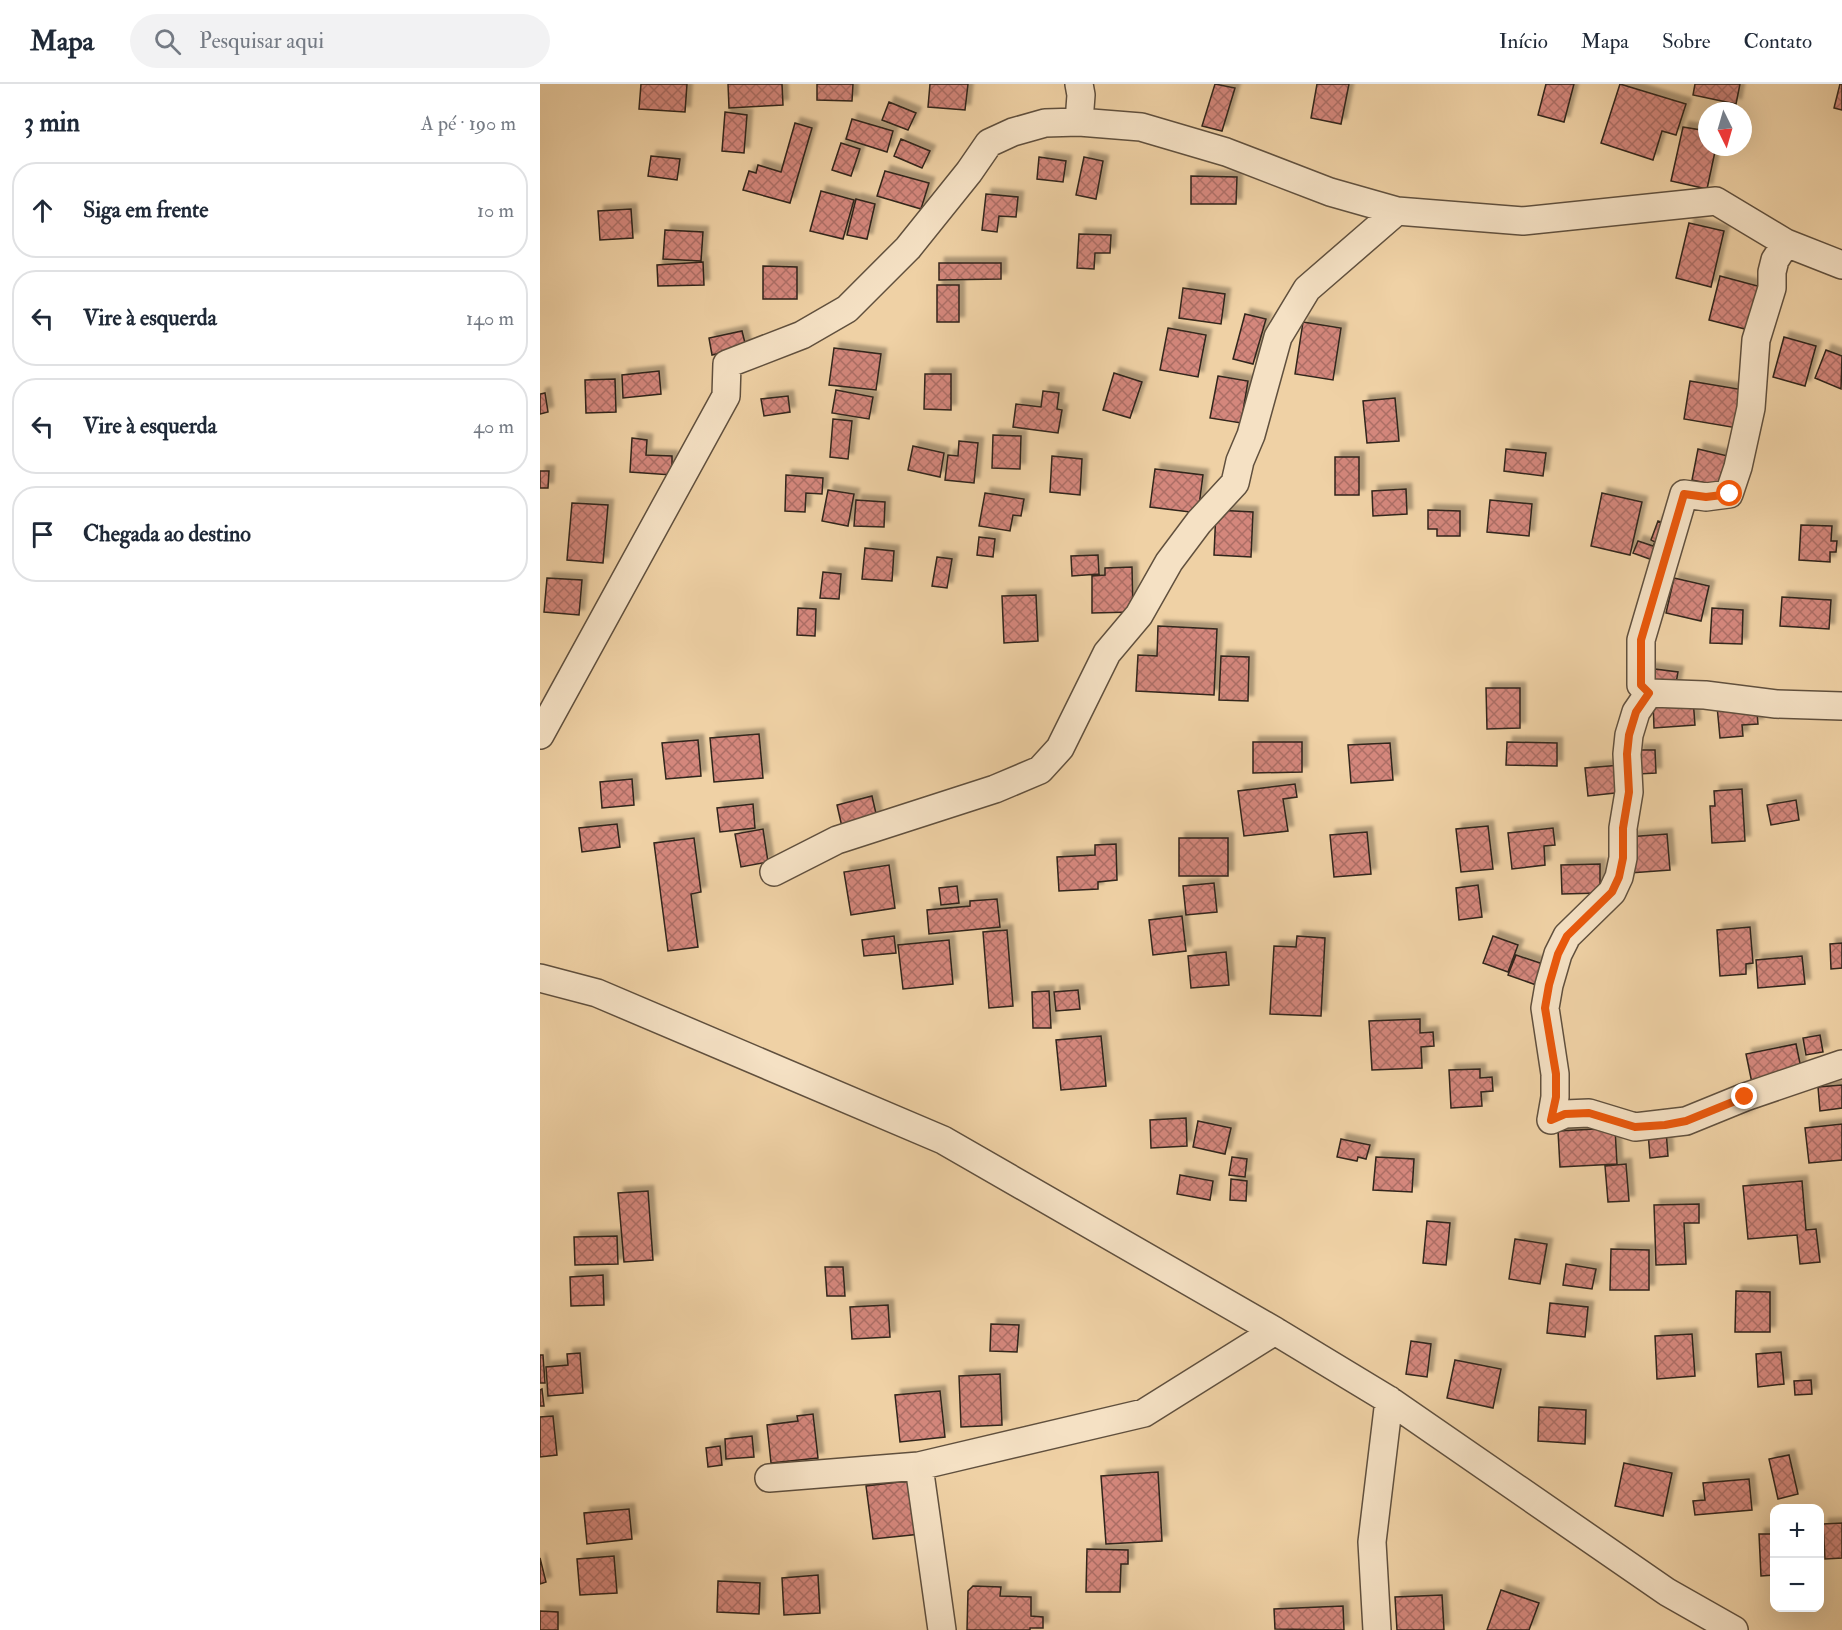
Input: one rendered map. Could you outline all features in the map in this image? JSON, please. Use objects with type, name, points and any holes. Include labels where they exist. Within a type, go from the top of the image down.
[{"type":"street","points":[[1079,84],[1081,95],[1079,122]]},
{"type":"street","points":[[540,735],[726,396],[727,364],[802,335],[846,309],[908,248],[969,172],[989,143],[1045,123],[1079,122],[1141,127],[1226,152],[1330,192],[1397,211],[1523,220],[1716,201],[1786,243],[1842,265]]},
{"type":"street","points":[[774,872],[837,840],[974,796],[1040,770],[1060,748],[1107,653],[1139,615],[1169,562],[1199,522],[1235,483],[1278,337],[1307,289],[1397,211]]},
{"type":"street","points":[[1786,243],[1774,260],[1772,288],[1756,340],[1751,408],[1730,494],[1706,497],[1684,494],[1641,640],[1641,685],[1649,693],[1705,695],[1776,704],[1842,706]]},
{"type":"street","points":[[1649,693],[1636,712],[1629,735],[1627,754],[1629,792],[1619,877],[1612,892],[1567,936],[1558,954],[1549,985],[1545,1008],[1556,1074],[1556,1097],[1551,1120],[1565,1114],[1589,1113],[1635,1127],[1686,1121],[1745,1097],[1842,1064]]},
{"type":"street","points":[[540,978],[597,993],[943,1140],[1275,1331],[1389,1400],[1667,1592],[1734,1630]]},
{"type":"street","points":[[769,1478],[919,1466],[1144,1413],[1275,1331]]},
{"type":"street","points":[[1377,1630],[1372,1542],[1389,1400]]},
{"type":"street","points":[[919,1466],[942,1630]]},
{"type":"building","points":[[641,84],[687,84],[685,112],[639,109]]},
{"type":"building","points":[[728,84],[782,84],[783,105],[729,108]]},
{"type":"building","points":[[817,84],[853,84],[852,101],[817,100]]},
{"type":"building","points":[[930,84],[968,84],[965,110],[928,107]]},
{"type":"building","points":[[1215,84],[1235,88],[1222,131],[1202,126]]},
{"type":"building","points":[[1317,84],[1349,84],[1341,124],[1311,118]]},
{"type":"building","points":[[1546,84],[1574,84],[1564,122],[1538,115]]},
{"type":"building","points":[[1620,84],[1686,104],[1676,135],[1662,131],[1653,160],[1601,143]]},
{"type":"building","points":[[1695,84],[1740,84],[1736,102],[1693,95]]},
{"type":"building","points":[[1840,84],[1842,84],[1842,110],[1834,108]]},
{"type":"building","points":[[889,102],[916,113],[908,130],[882,120]]},
{"type":"building","points":[[725,112],[747,115],[744,153],[722,151]]},
{"type":"building","points":[[852,119],[893,131],[887,152],[846,139]]},
{"type":"building","points":[[795,123],[812,128],[790,203],[743,190],[749,171],[756,173],[758,165],[781,172]]},
{"type":"building","points":[[1683,127],[1698,130],[1698,156],[1714,156],[1707,189],[1671,181]]},
{"type":"building","points":[[901,139],[930,151],[922,168],[894,156]]},
{"type":"building","points":[[841,143],[860,149],[851,176],[832,170]]},
{"type":"building","points":[[651,156],[680,159],[677,180],[648,176]]},
{"type":"building","points":[[1039,157],[1066,161],[1063,182],[1037,179]]},
{"type":"building","points":[[1084,157],[1103,161],[1096,199],[1076,195]]},
{"type":"building","points":[[885,171],[929,183],[921,209],[877,196]]},
{"type":"building","points":[[1191,176],[1237,177],[1236,204],[1191,204]]},
{"type":"building","points":[[821,191],[854,200],[843,239],[810,231]]},
{"type":"building","points":[[986,194],[1018,197],[1016,217],[999,216],[997,232],[982,230]]},
{"type":"building","points":[[856,199],[875,204],[867,239],[847,235]]},
{"type":"building","points":[[631,209],[633,238],[600,240],[598,211]]},
{"type":"building","points":[[1689,223],[1724,231],[1711,287],[1676,278]]},
{"type":"building","points":[[665,230],[703,232],[701,261],[663,259]]},
{"type":"building","points":[[1079,234],[1111,235],[1110,253],[1095,253],[1094,269],[1077,268]]},
{"type":"building","points":[[703,262],[704,285],[658,286],[657,265]]},
{"type":"building","points":[[939,263],[1001,263],[1001,279],[939,280]]},
{"type":"building","points":[[763,266],[797,267],[797,299],[763,299]]},
{"type":"building","points":[[1720,276],[1765,288],[1753,331],[1709,320]]},
{"type":"building","points":[[937,285],[959,285],[959,322],[937,322]]},
{"type":"building","points":[[1183,288],[1225,294],[1221,324],[1179,318]]},
{"type":"building","points":[[1245,314],[1266,319],[1253,364],[1233,359]]},
{"type":"building","points":[[1303,322],[1341,328],[1333,380],[1295,374]]},
{"type":"building","points":[[1168,328],[1206,335],[1198,377],[1160,370]]},
{"type":"building","points":[[742,331],[746,347],[712,355],[709,338]]},
{"type":"building","points":[[1784,337],[1816,346],[1805,386],[1773,377]]},
{"type":"building","points":[[834,348],[881,354],[876,390],[829,385]]},
{"type":"building","points":[[1826,350],[1842,356],[1841,389],[1815,378]]},
{"type":"building","points":[[659,371],[661,394],[623,398],[622,375]]},
{"type":"building","points":[[1114,373],[1142,382],[1130,418],[1103,410]]},
{"type":"building","points":[[925,374],[951,374],[951,410],[924,409]]},
{"type":"building","points":[[1218,376],[1248,381],[1241,423],[1210,418]]},
{"type":"building","points":[[615,379],[616,412],[586,413],[585,380]]},
{"type":"building","points":[[1690,381],[1744,390],[1737,428],[1684,419]]},
{"type":"building","points":[[836,390],[873,397],[869,419],[832,413]]},
{"type":"building","points":[[1043,391],[1059,393],[1057,409],[1062,410],[1058,433],[1013,427],[1016,404],[1041,407]]},
{"type":"building","points":[[545,393],[548,412],[540,414],[540,394]]},
{"type":"building","points":[[788,396],[790,412],[764,416],[761,399]]},
{"type":"building","points":[[1395,398],[1399,441],[1367,443],[1363,401]]},
{"type":"building","points":[[833,419],[852,421],[848,459],[830,457]]},
{"type":"building","points":[[993,435],[1021,436],[1020,469],[992,468]]},
{"type":"building","points":[[632,438],[647,440],[646,455],[672,456],[672,475],[630,472]]},
{"type":"building","points":[[959,441],[978,443],[974,483],[945,480],[948,455],[958,456]]},
{"type":"building","points":[[913,446],[944,453],[940,477],[908,470]]},
{"type":"building","points":[[1506,449],[1546,453],[1543,476],[1504,471]]},
{"type":"building","points":[[1698,449],[1732,457],[1725,487],[1692,480]]},
{"type":"building","points":[[1052,456],[1082,459],[1080,495],[1050,492]]},
{"type":"building","points":[[1335,457],[1359,457],[1359,495],[1335,495]]},
{"type":"building","points":[[1155,469],[1203,475],[1198,513],[1150,507]]},
{"type":"building","points":[[540,471],[549,471],[548,488],[540,488]]},
{"type":"building","points":[[786,475],[823,478],[822,494],[806,493],[805,512],[785,511]]},
{"type":"building","points":[[1406,489],[1407,514],[1373,516],[1372,491]]},
{"type":"building","points":[[828,490],[854,494],[848,526],[822,521]]},
{"type":"building","points":[[985,493],[1024,499],[1021,516],[1013,515],[1010,531],[979,526]]},
{"type":"building","points":[[1602,493],[1642,502],[1630,555],[1591,546]]},
{"type":"building","points":[[856,500],[885,502],[884,527],[854,526]]},
{"type":"building","points":[[1490,500],[1532,504],[1529,536],[1487,532]]},
{"type":"building","points":[[572,503],[608,505],[603,563],[567,560]]},
{"type":"building","points":[[1216,510],[1253,512],[1251,557],[1214,555]]},
{"type":"building","points":[[1428,510],[1460,511],[1460,536],[1437,536],[1437,529],[1428,529]]},
{"type":"building","points":[[1658,521],[1671,526],[1658,562],[1633,553],[1638,541],[1653,546],[1655,542],[1651,540]]},
{"type":"building","points":[[1801,525],[1832,526],[1831,541],[1837,541],[1836,552],[1830,552],[1830,562],[1799,560]]},
{"type":"building","points":[[979,537],[995,539],[993,557],[977,555]]},
{"type":"building","points":[[865,548],[894,551],[892,581],[862,579]]},
{"type":"building","points":[[1098,555],[1099,574],[1072,576],[1071,556]]},
{"type":"building","points":[[937,557],[952,559],[947,588],[932,586]]},
{"type":"building","points":[[1132,567],[1133,612],[1092,613],[1092,576],[1105,575],[1105,568]]},
{"type":"building","points":[[823,572],[841,574],[839,599],[820,598]]},
{"type":"building","points":[[547,578],[582,580],[579,615],[544,612]]},
{"type":"building","points":[[1674,578],[1709,586],[1701,621],[1666,613]]},
{"type":"building","points":[[1036,595],[1038,641],[1004,643],[1002,596]]},
{"type":"building","points":[[1782,597],[1831,600],[1829,629],[1780,626]]},
{"type":"building","points":[[798,608],[816,609],[815,636],[797,635]]},
{"type":"building","points":[[1712,608],[1743,610],[1742,644],[1710,643]]},
{"type":"building","points":[[1158,626],[1217,629],[1214,695],[1136,691],[1138,655],[1157,656]]},
{"type":"building","points":[[1221,656],[1249,657],[1248,701],[1219,700]]},
{"type":"building","points":[[1647,668],[1678,672],[1675,689],[1645,686]]},
{"type":"building","points":[[1486,688],[1520,688],[1520,728],[1487,729]]},
{"type":"building","points":[[1693,699],[1695,725],[1654,728],[1653,701]]},
{"type":"building","points":[[1756,703],[1758,724],[1742,725],[1743,736],[1720,738],[1717,706]]},
{"type":"building","points":[[759,734],[763,778],[714,782],[710,738]]},
{"type":"building","points":[[698,740],[701,776],[666,779],[662,743]]},
{"type":"building","points":[[1253,742],[1302,742],[1302,772],[1253,773]]},
{"type":"building","points":[[1507,742],[1557,743],[1557,766],[1506,765]]},
{"type":"building","points":[[1390,743],[1393,780],[1351,783],[1348,745]]},
{"type":"building","points":[[1638,750],[1655,750],[1656,773],[1638,774]]},
{"type":"building","points":[[1621,765],[1624,792],[1588,796],[1585,768]]},
{"type":"building","points":[[632,779],[634,805],[602,808],[600,782]]},
{"type":"building","points":[[1295,784],[1297,797],[1283,799],[1288,831],[1244,836],[1238,791]]},
{"type":"building","points":[[1742,789],[1745,841],[1712,843],[1710,806],[1715,806],[1714,791]]},
{"type":"building","points":[[872,796],[877,818],[842,827],[837,805]]},
{"type":"building","points":[[1796,800],[1799,820],[1771,825],[1767,805]]},
{"type":"building","points":[[753,804],[755,828],[720,832],[717,808]]},
{"type":"building","points":[[617,824],[620,847],[582,852],[579,828]]},
{"type":"building","points":[[1488,826],[1493,869],[1461,872],[1456,829]]},
{"type":"building","points":[[1553,828],[1555,845],[1544,846],[1545,865],[1512,869],[1508,833]]},
{"type":"building","points":[[763,829],[768,862],[741,867],[735,834]]},
{"type":"building","points":[[1367,832],[1371,874],[1334,877],[1330,835]]},
{"type":"building","points":[[1667,834],[1670,870],[1630,873],[1627,837]]},
{"type":"building","points":[[694,838],[701,892],[691,894],[698,947],[668,951],[654,843]]},
{"type":"building","points":[[1179,838],[1228,838],[1228,876],[1179,876]]},
{"type":"building","points":[[1116,844],[1117,880],[1098,882],[1098,889],[1059,891],[1057,857],[1095,855],[1095,845]]},
{"type":"building","points":[[1600,864],[1600,893],[1562,894],[1561,865]]},
{"type":"building","points":[[889,865],[895,908],[851,915],[844,872]]},
{"type":"building","points":[[1214,883],[1217,912],[1186,915],[1183,886]]},
{"type":"building","points":[[1478,885],[1482,917],[1459,920],[1456,888]]},
{"type":"building","points":[[957,886],[959,903],[941,905],[939,888]]},
{"type":"building","points":[[997,899],[1000,927],[929,934],[927,910],[970,906],[970,901]]},
{"type":"building","points":[[1182,916],[1186,951],[1153,955],[1149,920]]},
{"type":"building","points":[[1750,927],[1753,963],[1746,964],[1746,974],[1720,976],[1717,930]]},
{"type":"building","points":[[1007,930],[1013,1006],[989,1008],[983,932]]},
{"type":"building","points":[[894,936],[896,953],[864,956],[862,940]]},
{"type":"building","points":[[1297,936],[1325,938],[1321,1016],[1270,1014],[1274,946],[1296,947]]},
{"type":"building","points":[[1493,936],[1518,945],[1508,972],[1483,963]]},
{"type":"building","points":[[949,940],[953,984],[903,989],[898,945]]},
{"type":"building","points":[[1842,943],[1842,968],[1831,969],[1830,944]]},
{"type":"building","points":[[1226,952],[1229,985],[1191,988],[1188,956]]},
{"type":"building","points":[[1516,955],[1546,965],[1539,986],[1508,975]]},
{"type":"building","points":[[1802,956],[1805,984],[1758,988],[1756,960]]},
{"type":"building","points":[[1078,990],[1080,1009],[1056,1011],[1054,992]]},
{"type":"building","points":[[1049,991],[1051,1028],[1033,1028],[1032,992]]},
{"type":"building","points":[[1420,1019],[1420,1033],[1433,1032],[1434,1046],[1421,1047],[1422,1068],[1372,1070],[1369,1021]]},
{"type":"building","points":[[1820,1035],[1823,1052],[1806,1055],[1803,1038]]},
{"type":"building","points":[[1101,1036],[1106,1086],[1061,1090],[1056,1040]]},
{"type":"building","points":[[1796,1044],[1802,1073],[1752,1083],[1746,1054]]},
{"type":"building","points":[[1480,1069],[1480,1078],[1492,1077],[1493,1091],[1481,1092],[1482,1106],[1451,1108],[1449,1070]]},
{"type":"building","points":[[1842,1085],[1842,1108],[1820,1111],[1818,1087]]},
{"type":"building","points":[[1186,1118],[1187,1146],[1151,1148],[1150,1120]]},
{"type":"building","points":[[1198,1121],[1231,1128],[1225,1154],[1193,1147]]},
{"type":"building","points":[[1842,1124],[1842,1160],[1809,1163],[1805,1128]]},
{"type":"building","points":[[1615,1128],[1617,1164],[1560,1167],[1558,1131]]},
{"type":"building","points":[[1666,1130],[1668,1156],[1650,1158],[1648,1132]]},
{"type":"building","points":[[1341,1139],[1370,1145],[1366,1159],[1358,1157],[1357,1161],[1337,1157]]},
{"type":"building","points":[[1232,1157],[1247,1159],[1245,1177],[1229,1175]]},
{"type":"building","points":[[1376,1157],[1414,1159],[1412,1192],[1373,1190]]},
{"type":"building","points":[[1626,1164],[1629,1201],[1608,1202],[1605,1166]]},
{"type":"building","points":[[1180,1175],[1213,1181],[1210,1200],[1177,1194]]},
{"type":"building","points":[[1231,1179],[1247,1181],[1246,1201],[1230,1200]]},
{"type":"building","points":[[1802,1181],[1806,1230],[1816,1229],[1820,1262],[1800,1264],[1797,1235],[1748,1239],[1743,1186]]},
{"type":"building","points":[[648,1191],[653,1260],[624,1262],[618,1193]]},
{"type":"building","points":[[1699,1204],[1699,1223],[1684,1223],[1686,1264],[1656,1265],[1654,1205]]},
{"type":"building","points":[[1427,1221],[1450,1223],[1446,1265],[1423,1263]]},
{"type":"building","points":[[617,1236],[618,1264],[575,1265],[574,1237]]},
{"type":"building","points":[[1515,1239],[1547,1244],[1540,1284],[1509,1279]]},
{"type":"building","points":[[1611,1249],[1649,1250],[1649,1290],[1610,1290]]},
{"type":"building","points":[[1566,1264],[1596,1269],[1592,1289],[1563,1285]]},
{"type":"building","points":[[825,1267],[843,1267],[845,1296],[827,1296]]},
{"type":"building","points":[[603,1275],[604,1305],[571,1306],[570,1277]]},
{"type":"building","points":[[1736,1291],[1770,1292],[1770,1332],[1735,1332]]},
{"type":"building","points":[[1550,1303],[1588,1307],[1585,1337],[1547,1333]]},
{"type":"building","points":[[888,1305],[890,1337],[852,1339],[850,1307]]},
{"type":"building","points":[[991,1324],[1019,1325],[1017,1352],[990,1351]]},
{"type":"building","points":[[1692,1334],[1695,1376],[1657,1379],[1655,1336]]},
{"type":"building","points":[[1411,1341],[1431,1344],[1427,1377],[1406,1374]]},
{"type":"building","points":[[1781,1352],[1784,1384],[1758,1387],[1756,1354]]},
{"type":"building","points":[[580,1353],[583,1393],[548,1396],[546,1367],[568,1365],[567,1354]]},
{"type":"building","points":[[540,1355],[543,1355],[545,1383],[540,1383]]},
{"type":"building","points":[[1455,1360],[1501,1369],[1493,1408],[1447,1398]]},
{"type":"building","points":[[1000,1374],[1002,1425],[961,1427],[959,1376]]},
{"type":"building","points":[[1811,1380],[1812,1394],[1795,1395],[1794,1381]]},
{"type":"building","points":[[542,1389],[544,1406],[540,1406],[540,1390]]},
{"type":"building","points":[[940,1391],[945,1437],[900,1442],[895,1395]]},
{"type":"building","points":[[1539,1407],[1586,1410],[1585,1444],[1538,1441]]},
{"type":"building","points":[[813,1414],[818,1458],[771,1463],[767,1425],[798,1421],[797,1416]]},
{"type":"building","points":[[553,1416],[557,1455],[540,1457],[540,1417]]},
{"type":"building","points":[[752,1436],[754,1457],[726,1459],[725,1439]]},
{"type":"building","points":[[720,1446],[722,1465],[708,1467],[706,1448]]},
{"type":"building","points":[[1789,1455],[1798,1494],[1778,1499],[1769,1459]]},
{"type":"building","points":[[1624,1463],[1672,1473],[1663,1516],[1615,1506]]},
{"type":"building","points":[[1158,1472],[1162,1541],[1106,1544],[1101,1476]]},
{"type":"building","points":[[1749,1479],[1752,1510],[1695,1515],[1693,1501],[1705,1500],[1703,1483]]},
{"type":"building","points":[[915,1480],[921,1534],[873,1539],[866,1486]]},
{"type":"building","points":[[629,1509],[632,1539],[587,1544],[584,1513]]},
{"type":"building","points":[[1842,1523],[1842,1558],[1825,1559],[1824,1524]]},
{"type":"building","points":[[1759,1534],[1770,1534],[1770,1575],[1761,1576]]},
{"type":"building","points":[[1087,1549],[1128,1550],[1128,1564],[1121,1564],[1120,1592],[1086,1592]]},
{"type":"building","points":[[614,1556],[617,1593],[580,1595],[577,1559]]},
{"type":"building","points":[[540,1558],[546,1582],[540,1584]]},
{"type":"building","points":[[818,1575],[820,1613],[784,1615],[782,1578]]},
{"type":"building","points":[[718,1581],[760,1583],[759,1614],[717,1612]]},
{"type":"building","points":[[973,1586],[1001,1587],[1000,1596],[1031,1597],[1031,1616],[1043,1617],[1043,1628],[967,1630],[968,1591]]},
{"type":"building","points":[[1501,1590],[1539,1603],[1529,1630],[1487,1630]]},
{"type":"building","points":[[1442,1595],[1444,1630],[1397,1630],[1395,1597]]},
{"type":"building","points":[[1343,1606],[1344,1630],[1275,1629],[1274,1609]]},
{"type":"building","points":[[540,1611],[558,1612],[558,1630],[540,1630]]},
{"type":"route","points":[[1730,494],[1706,497],[1684,494],[1641,640],[1641,685],[1649,693],[1636,712],[1629,735],[1627,754],[1629,792],[1619,877],[1612,892],[1567,936],[1558,954],[1545,1008],[1556,1074],[1556,1097],[1551,1120],[1565,1114],[1589,1113],[1635,1127],[1665,1125],[1710,1113],[1745,1097]]}]
